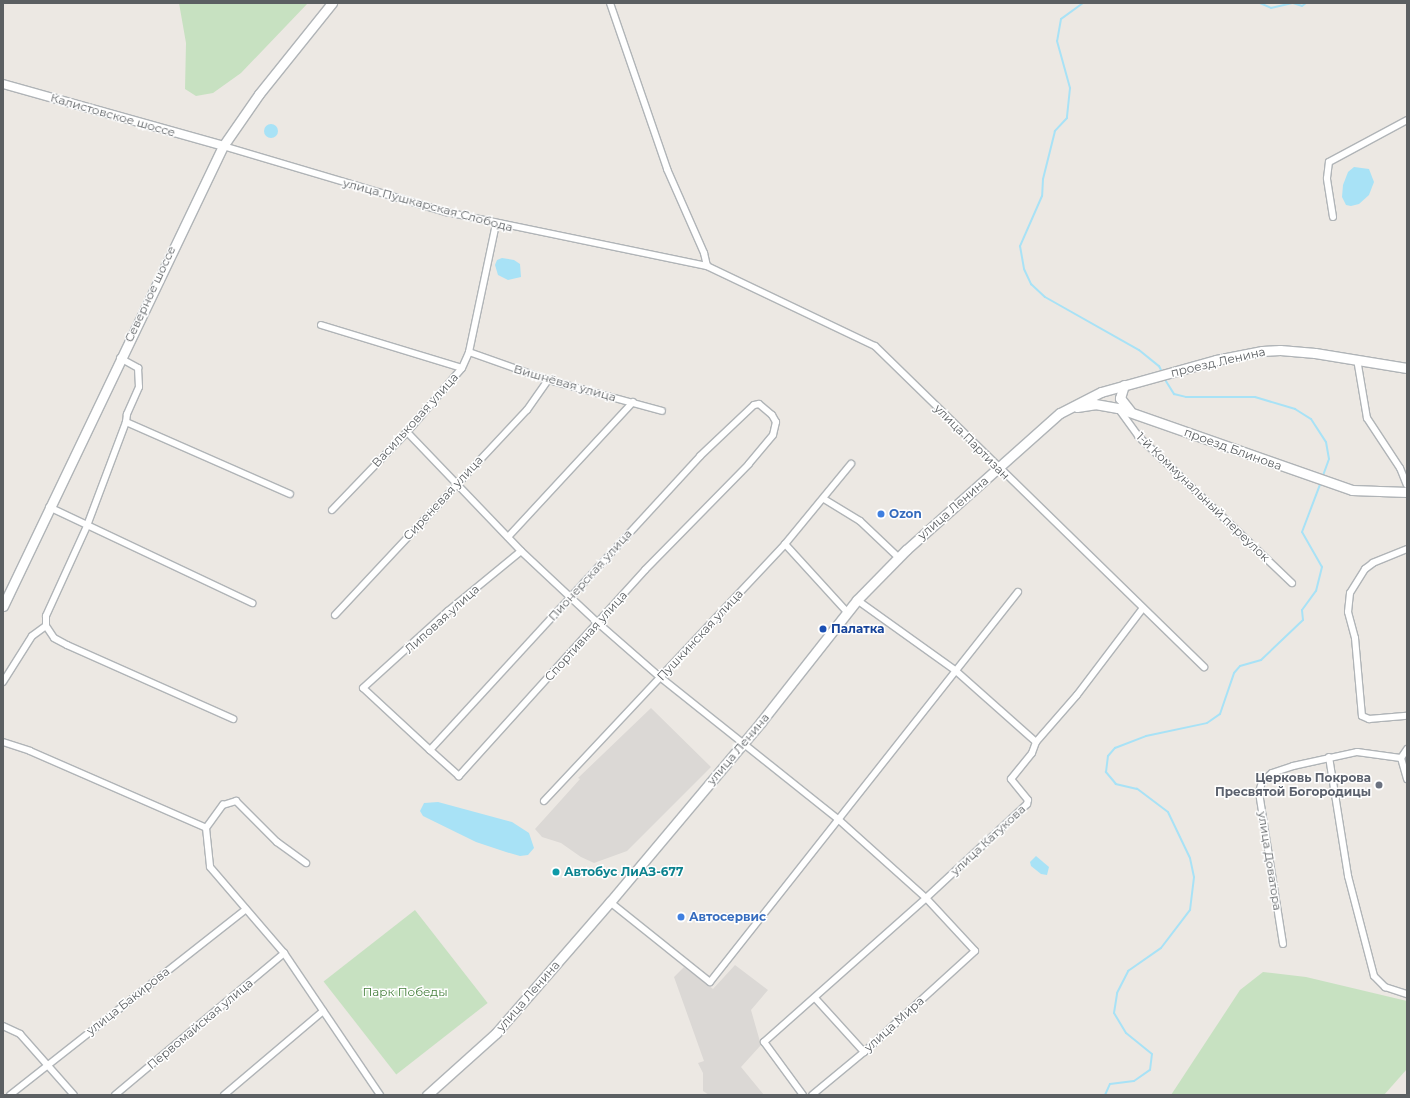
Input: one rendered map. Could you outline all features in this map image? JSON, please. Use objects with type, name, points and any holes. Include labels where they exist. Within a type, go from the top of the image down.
[{"type":"main road","name":"Северное шоссе","points":[[3,606],[120,358],[223,146],[259,94],[332,3]]},
{"type":"main road","name":"проезд Ленина","points":[[1060,413],[1090,396],[1124,385],[1216,360],[1280,350],[1357,359],[1407,368]]},
{"type":"main road","points":[[1124,385],[1120,393],[1122,403],[1133,414]]},
{"type":"main road","name":"проезд Блинова","points":[[1060,413],[1091,404],[1118,408],[1330,483],[1364,491],[1407,492]]},
{"type":"main road","name":"улица Ленина","points":[[427,1095],[496,1033],[610,902],[744,742],[857,600],[898,557],[1060,413]]},
{"type":"street","points":[[610,3],[667,169],[704,253],[707,266]]},
{"type":"street","name":"Калистовское шоссе","points":[[3,84],[223,146]]},
{"type":"street","points":[[1333,217],[1327,178],[1329,162],[1407,120]]},
{"type":"street","name":"улица Пушкарская Слобода","points":[[223,146],[402,200],[496,224],[707,266]]},
{"type":"street","name":"Васильковая улица","points":[[332,510],[407,432],[462,368],[469,352],[496,224]]},
{"type":"street","name":"улица Партизан","points":[[707,266],[875,346],[998,468],[1204,667]]},
{"type":"street","points":[[320,325],[462,368]]},
{"type":"street","name":"Вишнёвая улица","points":[[469,352],[548,380],[662,411]]},
{"type":"street","points":[[120,358],[138,368],[139,387],[127,414],[126,422],[87,526],[46,616],[46,626],[51,635],[67,645],[233,719]]},
{"type":"street","points":[[1357,359],[1367,418],[1400,468],[1407,485]]},
{"type":"street","name":"Сиреневая улица","points":[[335,615],[457,482],[526,410],[548,380]]},
{"type":"street","points":[[508,537],[633,402]]},
{"type":"street","name":"Спортивная улица","points":[[363,688],[459,776],[705,506],[749,464],[773,435],[776,422],[772,415],[759,404],[754,405]]},
{"type":"street","name":"Пионерская улица","points":[[430,750],[700,456],[754,405]]},
{"type":"street","name":"1-й Коммунальный переулок","points":[[1118,408],[1138,436],[1292,583]]},
{"type":"street","points":[[126,422],[290,494]]},
{"type":"street","points":[[407,432],[457,482],[508,537],[598,623],[660,677],[744,742],[839,820],[926,898]]},
{"type":"street","name":"Пушкинская улица","points":[[544,801],[786,544],[851,464]]},
{"type":"street","points":[[824,499],[860,521],[898,557]]},
{"type":"street","points":[[49,507],[252,603]]},
{"type":"street","points":[[786,544],[847,612]]},
{"type":"street","points":[[1407,549],[1373,563],[1365,569],[1350,593],[1348,612],[1357,648],[1362,716],[1369,719],[1407,716]]},
{"type":"street","name":"Липовая улица","points":[[363,688],[448,611],[521,550]]},
{"type":"street","points":[[610,902],[710,982],[1018,592]]},
{"type":"street","points":[[857,600],[956,671],[1036,742]]},
{"type":"street","name":"улица Катукова","points":[[804,1095],[764,1042],[926,898],[1027,804],[1028,800],[1011,779],[1032,753],[1036,742],[1076,695],[1143,608]]},
{"type":"street","points":[[3,682],[32,636],[46,626]]},
{"type":"street","points":[[3,742],[30,751],[206,828]]},
{"type":"street","points":[[1407,749],[1401,758],[1407,779]]},
{"type":"street","name":"улица Доватора","points":[[1283,944],[1259,786],[1265,778],[1272,774],[1329,757],[1366,752],[1401,758]]},
{"type":"street","points":[[1329,757],[1348,876],[1374,976],[1385,987],[1407,994]]},
{"type":"street","points":[[306,863],[277,842],[236,801],[223,805],[206,828],[210,867],[284,953],[380,1095]]},
{"type":"street","name":"улица Мира","points":[[812,1095],[864,1052],[975,951],[926,898]]},
{"type":"street","name":"улица Бакирова","points":[[10,1095],[246,909]]},
{"type":"street","name":"Первомайская улица","points":[[115,1095],[284,953]]},
{"type":"street","points":[[815,998],[864,1052]]},
{"type":"street","points":[[224,1095],[323,1011]]},
{"type":"street","points":[[3,1026],[20,1034],[74,1095]]},
{"type":"shaded area","points":[[651,708],[711,767],[627,851],[594,863],[581,857],[561,843],[542,837],[535,829],[580,779],[578,778]]},
{"type":"shaded area","points":[[735,965],[768,990],[751,1010],[761,1045],[741,1067],[764,1095],[709,1095],[703,1091],[703,1073],[698,1063],[704,1061],[674,977],[684,967],[713,989]]},
{"type":"green space","points":[[179,3],[308,3],[241,73],[213,93],[196,96],[185,89],[186,43]]},
{"type":"green space","name":"Парк Победы","points":[[415,910],[488,1003],[396,1074],[324,981]]},
{"type":"green space","points":[[1263,972],[1306,977],[1407,1001],[1407,1069],[1384,1095],[1171,1095],[1240,990]]},
{"type":"water","points":[[268,124],[274,124],[278,128],[278,134],[274,138],[268,138],[264,134],[264,128]]},
{"type":"water","points":[[1354,167],[1369,169],[1374,182],[1369,195],[1359,204],[1351,206],[1346,205],[1342,197],[1343,185],[1348,172]]},
{"type":"water","points":[[502,258],[514,260],[520,264],[521,277],[508,280],[498,275],[495,265],[497,260]]},
{"type":"water","points":[[438,802],[512,822],[529,833],[534,848],[528,855],[520,856],[506,852],[476,842],[423,816],[420,811],[424,803]]},
{"type":"water","points":[[1036,856],[1049,867],[1047,875],[1041,874],[1031,866],[1030,862]]},
{"type":"waterway","points":[[1083,3],[1061,19],[1057,41],[1070,88],[1067,118],[1055,131],[1043,179],[1042,196],[1020,246],[1024,269],[1031,284],[1045,297],[1139,350],[1159,366],[1162,372]]},
{"type":"waterway","points":[[1134,3],[1147,3]]},
{"type":"waterway","points":[[1234,3],[1252,3]]},
{"type":"waterway","points":[[1260,3],[1271,8],[1293,3],[1302,6],[1306,3]]},
{"type":"waterway","points":[[1164,378],[1174,394],[1186,397],[1255,397],[1295,409],[1311,419],[1326,442],[1329,459],[1322,478]]},
{"type":"waterway","points":[[1105,1095],[1110,1084],[1134,1081],[1150,1070],[1152,1054],[1126,1033],[1114,1013],[1117,993],[1128,971],[1161,948],[1190,910],[1194,877],[1190,858],[1168,812],[1137,789],[1116,784],[1106,772],[1108,756],[1115,748],[1146,736],[1207,723],[1220,714],[1234,673],[1240,666],[1261,660],[1303,620],[1302,610],[1316,591],[1322,567],[1302,532],[1321,482]]},
{"type":"place","name":"Ozon","points":[[881,514]]},
{"type":"place","name":"Палатка","points":[[823,629]]},
{"type":"place","name":"Церковь Покрова Пресвятой Богородицы","points":[[1379,785]]},
{"type":"place","name":"Автобус ЛиАЗ-677","points":[[556,872]]},
{"type":"place","name":"Автосервис","points":[[681,917]]}]
